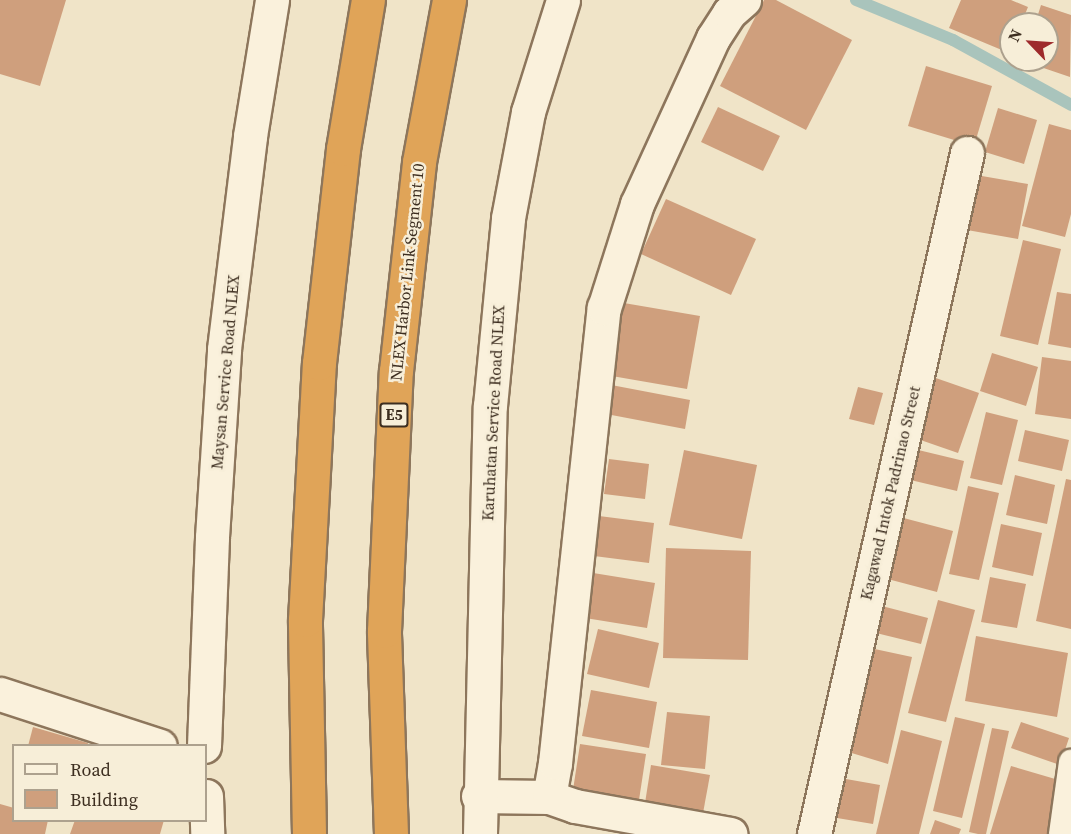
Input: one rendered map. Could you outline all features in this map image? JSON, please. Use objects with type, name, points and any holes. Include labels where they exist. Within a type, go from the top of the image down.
[{"type":"highway","points":[[309,834],[305,620],[319,363],[343,149],[368,0]]},
{"type":"highway","name":"NLEX Harbor Link Segment 10","points":[[391,834],[384,632],[396,371],[419,162],[449,0]]},
{"type":"street","name":"Maysan Service Road NLEX","points":[[204,744],[212,537],[224,349],[250,136],[272,0]]},
{"type":"street","name":"Karuhatan Service Road NLEX","points":[[480,834],[478,796],[490,406],[508,218],[528,111],[563,0]]},
{"type":"street","points":[[549,797],[555,763],[604,308],[637,204],[712,38],[729,13],[744,0]]},
{"type":"street","name":"Kagawad Intok Padrinao Street","points":[[814,834],[967,153]]},
{"type":"street","points":[[0,694],[154,744]]},
{"type":"street","points":[[478,796],[549,797],[575,806],[730,834]]},
{"type":"lane","points":[[1061,834],[1071,762]]},
{"type":"building","points":[[0,0],[66,0],[40,86],[0,74]]},
{"type":"building","points":[[764,0],[776,0],[852,40],[806,130],[720,86]]},
{"type":"building","points":[[961,0],[1011,0],[1028,7],[1026,12],[999,12],[999,49],[949,28]]},
{"type":"building","points":[[1041,5],[1071,15],[1070,77],[1055,72],[1059,72],[1059,12],[1039,12]]},
{"type":"building","points":[[926,66],[992,86],[974,146],[908,126]]},
{"type":"building","points":[[718,107],[780,136],[763,171],[701,142]]},
{"type":"building","points":[[998,108],[1037,120],[1024,164],[985,152]]},
{"type":"building","points":[[1049,124],[1071,130],[1071,214],[1065,237],[1022,226]]},
{"type":"building","points":[[976,175],[1028,184],[1018,239],[967,230]]},
{"type":"building","points":[[666,199],[756,239],[731,295],[641,254]]},
{"type":"building","points":[[1023,240],[1061,249],[1038,345],[1000,336]]},
{"type":"building","points":[[1057,292],[1071,294],[1071,348],[1048,344]]},
{"type":"building","points":[[618,302],[700,316],[687,389],[606,375]]},
{"type":"building","points":[[992,353],[1038,367],[1026,406],[980,391]]},
{"type":"building","points":[[1042,357],[1071,361],[1071,419],[1035,414]]},
{"type":"building","points":[[930,376],[979,393],[958,453],[909,436]]},
{"type":"building","points":[[606,384],[690,400],[685,429],[601,413]]},
{"type":"building","points":[[858,387],[883,393],[874,425],[849,419]]},
{"type":"building","points":[[986,412],[1018,420],[1002,485],[970,478]]},
{"type":"building","points":[[1025,430],[1069,440],[1062,471],[1018,461]]},
{"type":"building","points":[[910,448],[964,461],[957,491],[902,478]]},
{"type":"building","points":[[684,450],[757,465],[742,539],[669,525]]},
{"type":"building","points":[[609,459],[649,464],[645,499],[604,494]]},
{"type":"building","points":[[1015,475],[1055,485],[1047,524],[1006,515]]},
{"type":"building","points":[[1066,479],[1071,480],[1071,629],[1036,621]]},
{"type":"building","points":[[968,486],[999,493],[979,580],[949,574]]},
{"type":"building","points":[[599,516],[654,523],[649,563],[594,556]]},
{"type":"building","points":[[896,516],[953,531],[937,592],[880,577]]},
{"type":"building","points":[[1001,524],[1042,533],[1033,576],[992,567]]},
{"type":"building","points":[[666,548],[751,551],[748,660],[663,658]]},
{"type":"building","points":[[587,572],[655,583],[647,628],[579,617]]},
{"type":"building","points":[[990,577],[1026,584],[1017,628],[981,622]]},
{"type":"building","points":[[938,600],[975,610],[946,722],[908,713]]},
{"type":"building","points":[[878,605],[928,618],[921,644],[872,632]]},
{"type":"building","points":[[598,629],[659,643],[649,688],[587,674]]},
{"type":"building","points":[[976,636],[1068,653],[1057,717],[965,701]]},
{"type":"building","points":[[870,648],[912,657],[888,764],[845,751]]},
{"type":"building","points":[[591,690],[657,702],[649,748],[582,736]]},
{"type":"building","points":[[667,712],[710,716],[705,769],[661,765]]},
{"type":"building","points":[[955,717],[985,724],[962,818],[933,811]]},
{"type":"building","points":[[1021,722],[1069,738],[1060,765],[1011,748]]},
{"type":"building","points":[[33,727],[88,743],[88,744],[29,744]]},
{"type":"building","points":[[992,728],[1009,731],[986,834],[978,834],[969,832]]},
{"type":"building","points":[[901,730],[942,741],[919,834],[876,834]]},
{"type":"building","points":[[580,744],[646,754],[639,800],[573,790]]},
{"type":"building","points":[[651,765],[710,775],[703,813],[645,803]]},
{"type":"building","points":[[1011,766],[1062,781],[1049,834],[990,834]]},
{"type":"building","points":[[829,776],[880,785],[873,824],[819,815]]},
{"type":"building","points":[[0,804],[12,807],[12,822],[48,822],[45,834],[0,834]]},
{"type":"building","points":[[935,820],[961,829],[959,834],[930,834]]},
{"type":"building","points":[[74,822],[163,822],[160,834],[70,834]]},
{"type":"waterway","points":[[856,0],[953,40],[1071,105]]}]
